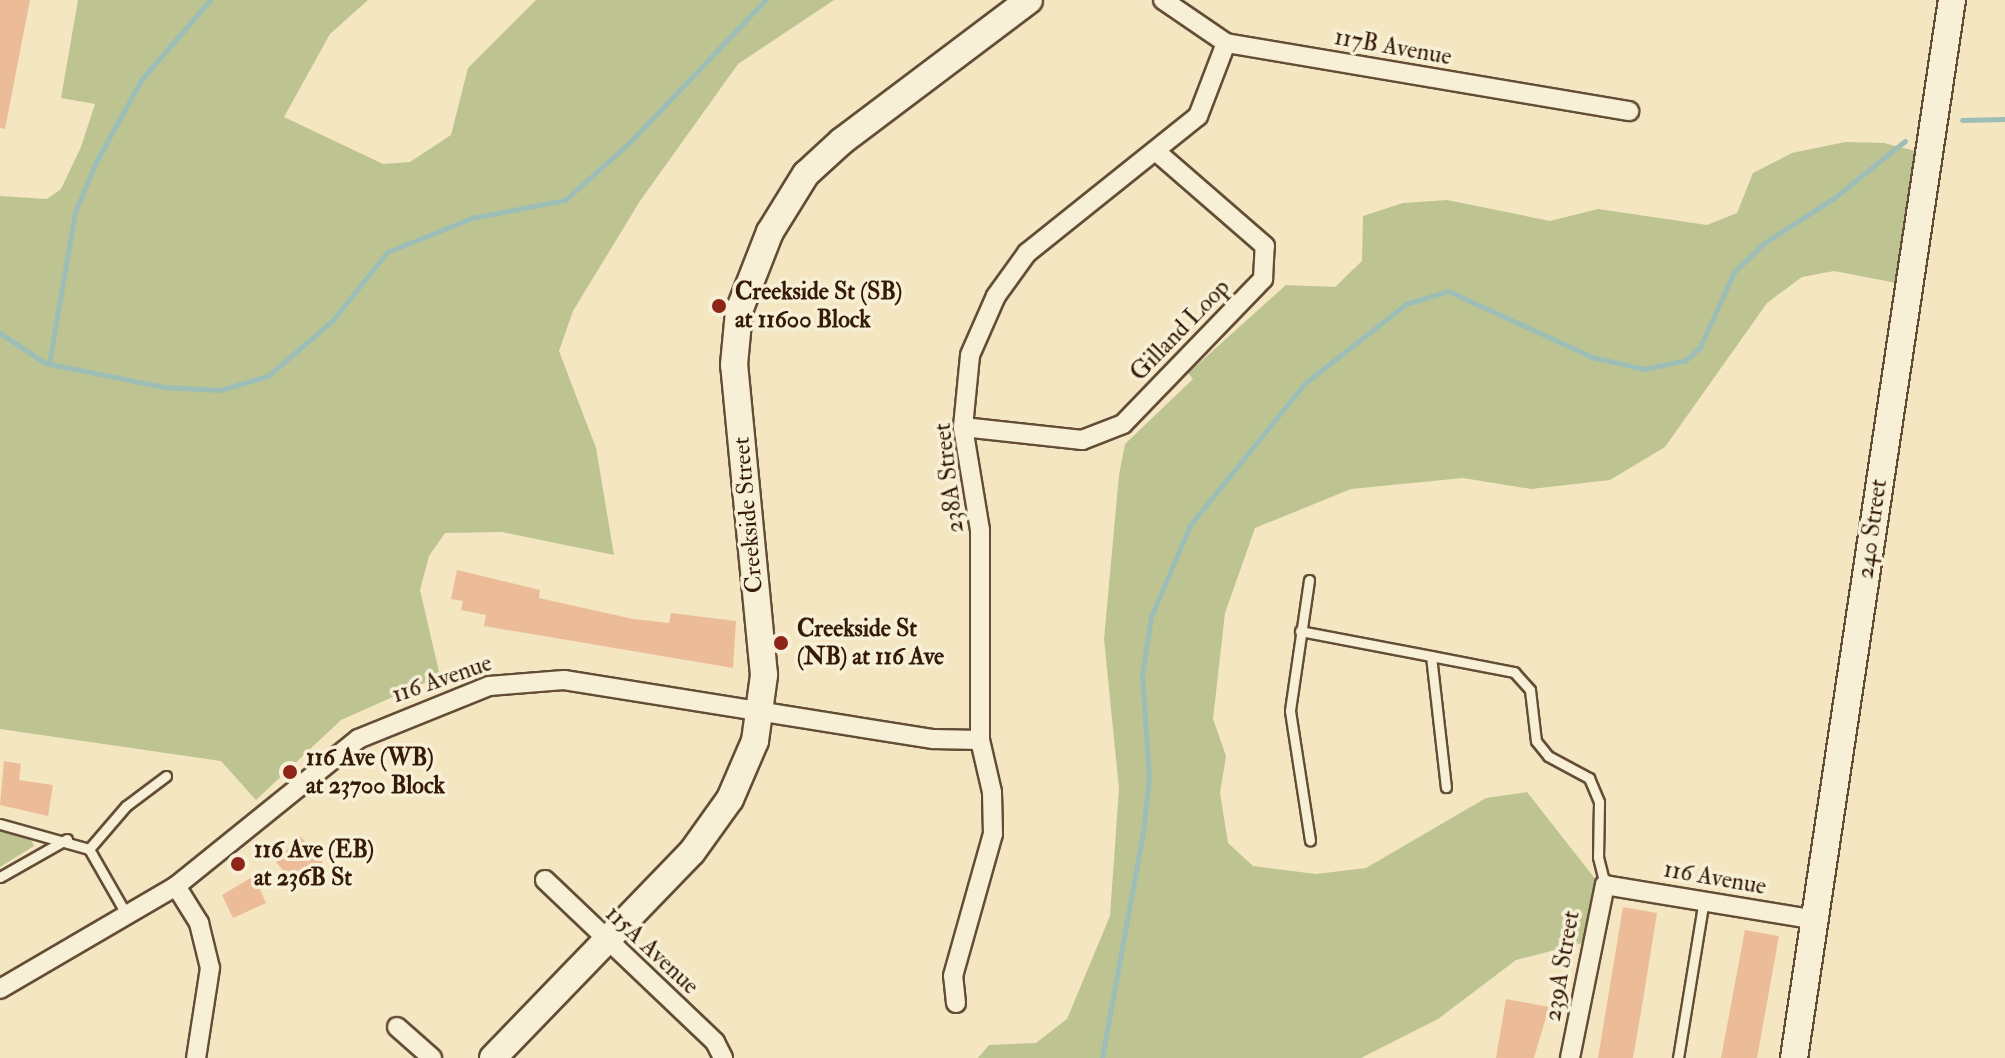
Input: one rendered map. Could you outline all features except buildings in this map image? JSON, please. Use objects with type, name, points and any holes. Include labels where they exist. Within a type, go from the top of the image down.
[{"type":"street","name":"Creekside Street","points":[[493,1058],[608,941],[720,815],[742,773],[761,711],[764,675],[734,365],[739,311],[770,232],[806,174],[1029,0]]},
{"type":"street","name":"117B Avenue","points":[[1163,0],[1226,43],[1629,111]]},
{"type":"street","name":"240 Street","points":[[1794,1058],[1952,0]]},
{"type":"street","name":"238A Street","points":[[956,1003],[953,976],[993,834],[992,792],[980,740],[980,530],[963,427],[970,355],[1004,285],[1027,253],[1157,152],[1198,116],[1226,43]]},
{"type":"street","name":"Gilland Loop","points":[[963,427],[1082,440],[1123,424],[1263,279],[1265,246],[1157,152]]},
{"type":"street","name":"116 Avenue","points":[[0,989],[128,917],[176,886],[358,739],[489,686],[564,680],[761,711],[980,740]]},
{"type":"street","name":"115A Avenue","points":[[545,880],[715,1042],[723,1058]]},
{"type":"street","name":"116 Avenue","points":[[1605,885],[1816,920]]},
{"type":"street","name":"239A Street","points":[[1570,1058],[1605,885]]},
{"type":"street","points":[[176,886],[199,923],[210,968],[196,1058]]},
{"type":"street","points":[[397,1027],[432,1058]]},
{"type":"lane","points":[[1309,580],[1290,711],[1310,840]]},
{"type":"lane","points":[[1300,631],[1514,672],[1530,690],[1536,741],[1548,756],[1589,778],[1599,802],[1598,857],[1605,885]]},
{"type":"lane","points":[[1431,656],[1446,787]]},
{"type":"lane","points":[[89,849],[126,806],[166,776]]},
{"type":"lane","points":[[0,824],[67,839],[89,849],[128,917]]},
{"type":"lane","points":[[0,877],[67,839]]},
{"type":"lane","points":[[1678,1058],[1704,900]]},
{"type":"green space","points":[[78,0],[368,0],[330,34],[284,117],[383,164],[410,162],[451,135],[468,68],[536,0],[834,0],[738,64],[640,201],[573,311],[559,351],[596,448],[614,555],[502,532],[445,533],[429,556],[420,590],[440,676],[341,720],[256,800],[221,761],[0,729],[0,196],[47,199],[61,189],[81,147],[95,104],[61,98]]},
{"type":"green space","points":[[1845,142],[1884,143],[1927,154],[1907,285],[1834,271],[1802,277],[1767,303],[1665,447],[1610,480],[1531,489],[1463,478],[1351,489],[1255,528],[1225,613],[1213,719],[1226,756],[1220,793],[1228,843],[1253,866],[1316,874],[1366,868],[1486,798],[1527,792],[1596,880],[1586,942],[1516,960],[1438,1019],[1361,1058],[978,1058],[989,1045],[1036,1043],[1067,1019],[1110,916],[1119,789],[1104,639],[1119,475],[1125,444],[1193,379],[1188,373],[1286,285],[1335,287],[1362,261],[1363,216],[1403,203],[1447,200],[1550,221],[1598,209],[1707,225],[1737,213],[1753,173],[1792,153]]},
{"type":"green space","points":[[0,831],[29,836],[34,846],[0,867]]},
{"type":"waterway","points":[[49,364],[75,212],[96,162],[141,80],[210,0]]},
{"type":"waterway","points":[[0,333],[45,363],[164,387],[220,390],[268,376],[332,321],[387,252],[472,218],[565,200],[630,142],[765,0]]},
{"type":"waterway","points":[[1962,120],[2005,119]]},
{"type":"waterway","points":[[1102,1058],[1143,833],[1149,777],[1142,675],[1151,617],[1190,525],[1304,384],[1406,304],[1448,291],[1592,357],[1644,369],[1686,360],[1700,347],[1734,272],[1764,243],[1834,198],[1905,141]]},
{"type":"place","name":"Creekside St (SB) at 11600 Block","points":[[719,306]]},
{"type":"place","name":"Creekside St (NB) at 116 Ave","points":[[781,643]]},
{"type":"place","name":"116 Ave (WB) at 23700 Block","points":[[290,772]]},
{"type":"place","name":"116 Ave (EB) at 236B St","points":[[238,864]]}]
